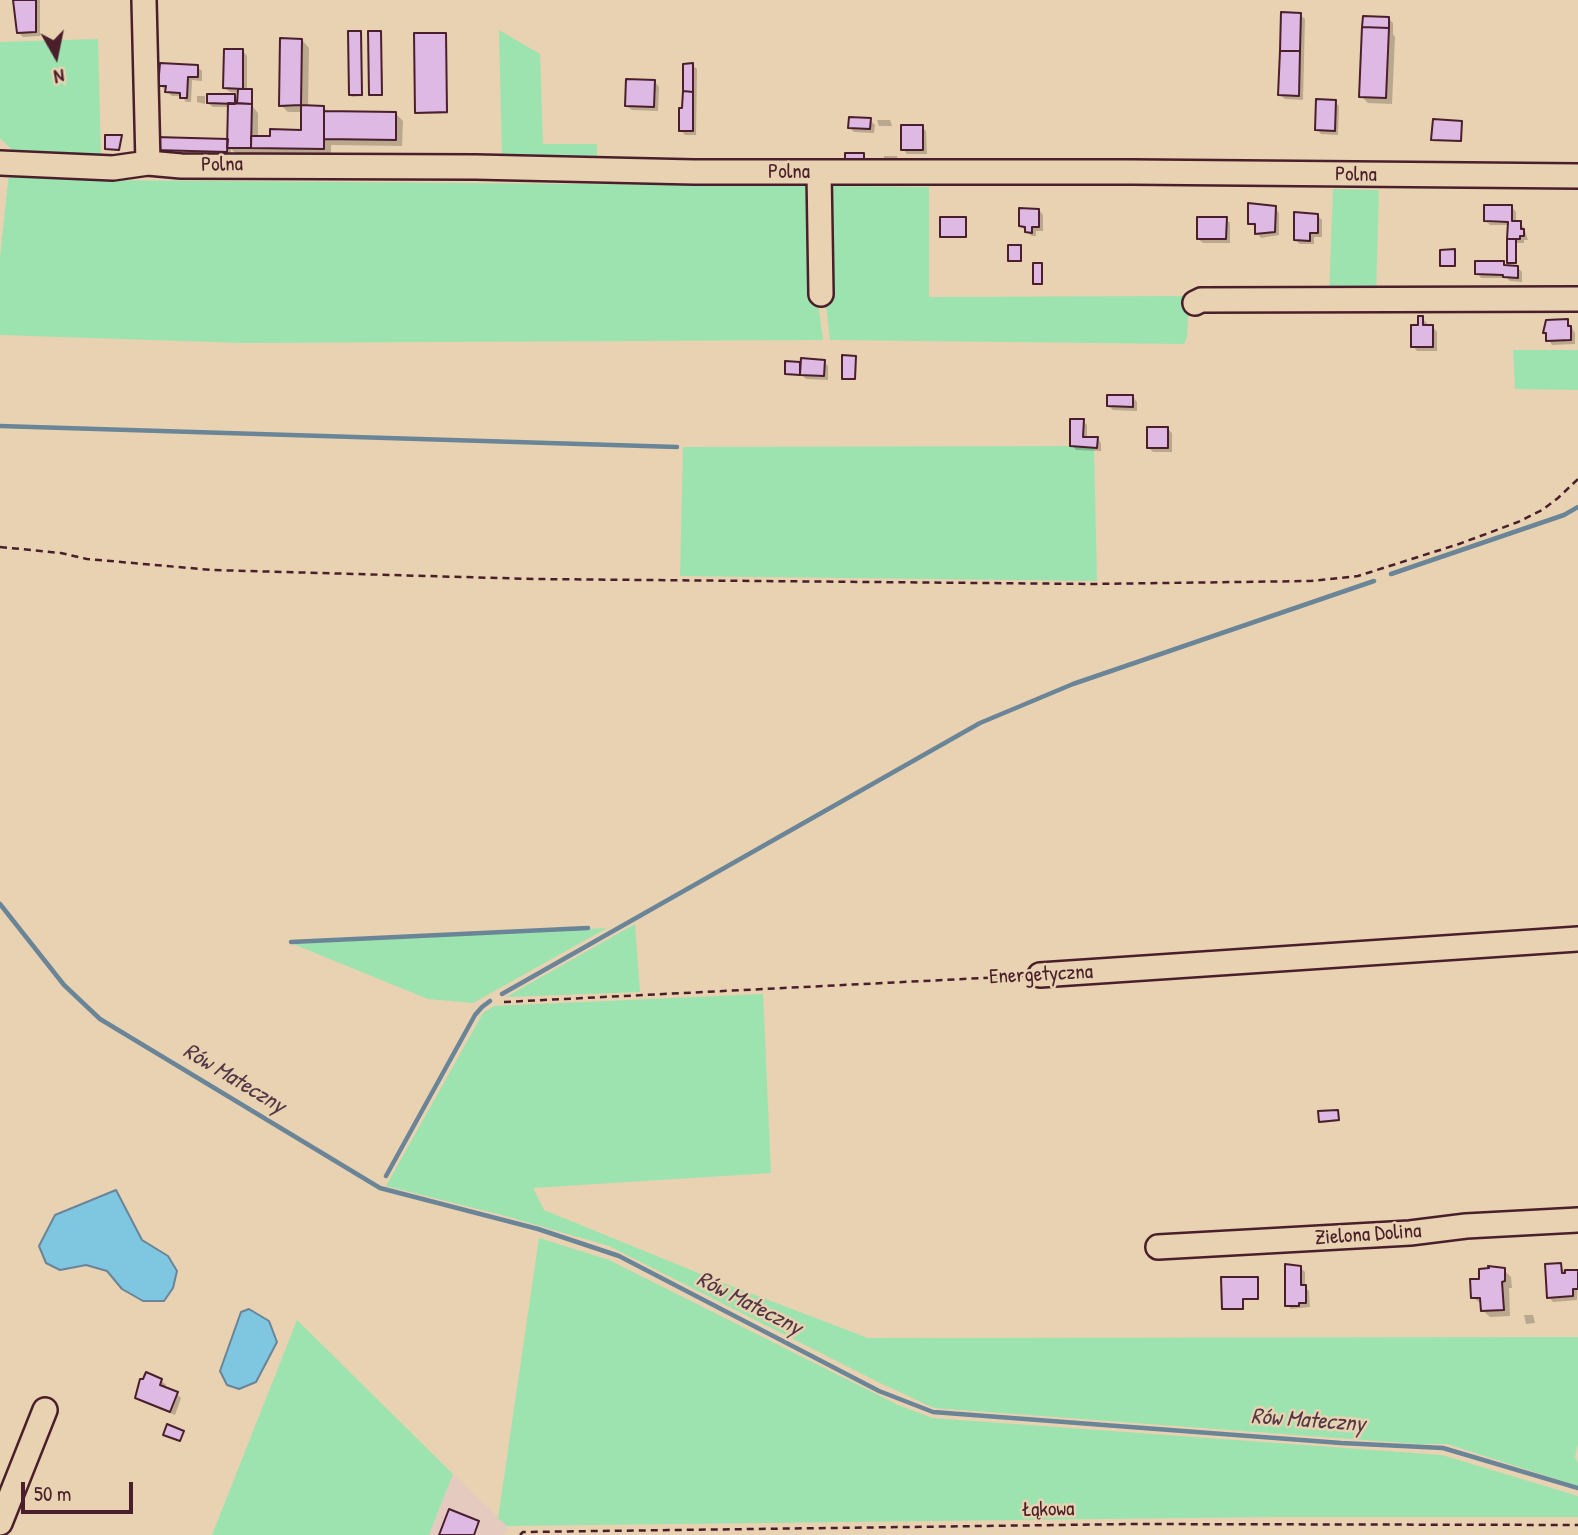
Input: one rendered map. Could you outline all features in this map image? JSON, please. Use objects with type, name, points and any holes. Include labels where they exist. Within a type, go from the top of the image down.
[{"type":"street","points":[[144,0],[148,163]]},
{"type":"street","name":"Polna","points":[[0,163],[113,168],[148,163],[181,166],[476,167],[694,172],[1578,176]]},
{"type":"street","points":[[819,172],[821,294]]},
{"type":"street","points":[[1195,303],[1201,300],[1578,299]]},
{"type":"street","name":"Energetyczna","points":[[1040,975],[1578,939]]},
{"type":"street","name":"Zielona Dolina","points":[[1158,1247],[1410,1233],[1466,1226],[1578,1220]]},
{"type":"street","points":[[0,1523],[45,1410]]},
{"type":"path","points":[[0,547],[61,553],[87,559],[212,570],[492,578],[1079,584],[1310,581],[1358,576],[1518,522],[1550,504],[1578,479]]},
{"type":"path","name":"Energetyczna","points":[[504,1002],[1040,975]]},
{"type":"path","name":"Łąkowa","points":[[520,1535],[523,1532],[1135,1524],[1578,1525]]},
{"type":"shaded area","points":[[453,1474],[507,1526],[504,1535],[429,1535]]},
{"type":"green space","points":[[499,30],[540,54],[543,144],[597,144],[597,160],[502,158]]},
{"type":"green space","points":[[98,39],[101,161],[12,150],[0,138],[0,42]]},
{"type":"green space","points":[[9,173],[98,180],[816,186],[817,296],[823,340],[243,343],[0,335],[0,257]]},
{"type":"green space","points":[[826,186],[929,187],[929,297],[1189,296],[1187,337],[1184,344],[830,340],[825,297]]},
{"type":"green space","points":[[1333,189],[1379,190],[1376,296],[1329,296]]},
{"type":"green space","points":[[1513,350],[1578,350],[1578,390],[1515,389]]},
{"type":"green space","points":[[683,447],[1094,447],[1097,581],[680,576]]},
{"type":"green space","points":[[635,924],[640,992],[506,997]]},
{"type":"green space","points":[[607,928],[473,1003],[428,999],[293,944]]},
{"type":"green space","points":[[763,994],[771,1173],[533,1188],[544,1210],[868,1338],[1578,1337],[1578,1444],[1575,1457],[1578,1463],[1578,1486],[1447,1444],[934,1408],[609,1246],[502,1215],[386,1186],[483,1013],[494,1006]]},
{"type":"green space","points":[[539,1238],[609,1260],[898,1405],[932,1418],[1442,1455],[1578,1496],[1578,1517],[1274,1517],[507,1526],[498,1518]]},
{"type":"green space","points":[[297,1320],[453,1474],[429,1535],[212,1535]]},
{"type":"water","points":[[116,1190],[142,1240],[168,1256],[177,1271],[173,1288],[164,1301],[143,1301],[122,1289],[107,1271],[86,1265],[60,1270],[46,1263],[39,1246],[55,1215]]},
{"type":"water","points":[[249,1309],[269,1321],[277,1342],[256,1382],[239,1389],[227,1385],[220,1371],[241,1312]]},
{"type":"building","points":[[13,0],[36,0],[36,32],[17,33]]},
{"type":"building","points":[[1281,12],[1301,13],[1300,51],[1280,51]]},
{"type":"building","points":[[1363,16],[1389,17],[1389,28],[1362,27]]},
{"type":"building","points":[[1362,27],[1389,28],[1386,98],[1359,97]]},
{"type":"building","points":[[348,31],[361,31],[362,95],[349,95]]},
{"type":"building","points":[[368,31],[381,31],[382,95],[369,95]]},
{"type":"building","points":[[414,33],[446,33],[447,112],[415,113]]},
{"type":"building","points":[[280,38],[302,39],[301,105],[279,106]]},
{"type":"building","points":[[224,49],[243,49],[243,89],[223,88]]},
{"type":"building","points":[[1280,51],[1300,51],[1299,96],[1278,95]]},
{"type":"building","points":[[160,63],[198,65],[198,77],[188,77],[187,98],[180,98],[180,93],[165,92],[166,86],[158,86]]},
{"type":"building","points":[[693,63],[693,92],[683,91],[683,64]]},
{"type":"building","points":[[626,79],[655,80],[654,107],[625,106]]},
{"type":"building","points":[[238,89],[252,89],[252,104],[237,103]]},
{"type":"building","points":[[683,91],[693,92],[693,131],[679,131],[679,108],[682,108]]},
{"type":"building","points":[[207,94],[235,94],[235,104],[207,103]]},
{"type":"building","points":[[1316,99],[1336,100],[1335,131],[1315,130]]},
{"type":"building","points":[[228,103],[252,104],[251,148],[227,148]]},
{"type":"building","points":[[301,105],[324,106],[324,149],[251,148],[251,136],[270,136],[270,129],[301,130]]},
{"type":"building","points":[[324,111],[396,112],[396,140],[324,139]]},
{"type":"building","points":[[849,117],[871,118],[870,129],[848,128]]},
{"type":"building","points":[[1433,119],[1462,121],[1461,141],[1431,140]]},
{"type":"building","points":[[901,125],[923,125],[923,150],[901,150]]},
{"type":"building","points":[[105,135],[122,135],[119,150],[105,149]]},
{"type":"building","points":[[155,137],[228,139],[227,152],[155,150]]},
{"type":"building","points":[[845,153],[864,153],[864,164],[845,164]]},
{"type":"building","points":[[1248,203],[1276,206],[1275,232],[1255,234],[1255,224],[1248,224]]},
{"type":"building","points":[[1484,205],[1512,205],[1512,221],[1521,221],[1524,236],[1520,236],[1520,239],[1507,239],[1508,222],[1484,221]]},
{"type":"building","points":[[1019,208],[1039,209],[1039,227],[1032,227],[1032,233],[1025,232],[1025,227],[1019,226]]},
{"type":"building","points":[[1294,212],[1318,214],[1318,233],[1310,233],[1310,241],[1294,240]]},
{"type":"building","points":[[940,217],[966,217],[966,237],[940,237]]},
{"type":"building","points":[[1197,217],[1227,217],[1226,239],[1197,239]]},
{"type":"building","points":[[1507,239],[1516,239],[1516,263],[1507,263]]},
{"type":"building","points":[[1008,245],[1021,245],[1021,261],[1008,261]]},
{"type":"building","points":[[1455,249],[1455,266],[1440,266],[1440,250]]},
{"type":"building","points":[[1475,261],[1504,261],[1504,265],[1518,266],[1518,278],[1475,274]]},
{"type":"building","points":[[1033,263],[1042,263],[1042,284],[1033,284]]},
{"type":"building","points":[[1418,316],[1423,316],[1423,325],[1433,325],[1433,347],[1411,347],[1411,325],[1418,325]]},
{"type":"building","points":[[1568,319],[1571,340],[1546,341],[1546,333],[1543,333],[1546,320]]},
{"type":"building","points":[[842,355],[856,356],[855,379],[842,379]]},
{"type":"building","points":[[801,358],[825,360],[824,376],[800,375]]},
{"type":"building","points":[[785,361],[800,362],[800,375],[785,374]]},
{"type":"building","points":[[1107,395],[1133,395],[1133,407],[1107,406]]},
{"type":"building","points":[[1070,419],[1084,419],[1083,437],[1098,437],[1097,448],[1070,446]]},
{"type":"building","points":[[1147,427],[1168,427],[1168,448],[1147,448]]},
{"type":"building","points":[[1338,1110],[1339,1120],[1319,1122],[1318,1111]]},
{"type":"building","points":[[1561,1263],[1562,1273],[1565,1273],[1565,1270],[1578,1270],[1578,1289],[1573,1289],[1573,1296],[1547,1298],[1545,1264]]},
{"type":"building","points":[[1285,1264],[1301,1266],[1301,1285],[1306,1285],[1306,1303],[1285,1306]]},
{"type":"building","points":[[1488,1266],[1505,1268],[1505,1281],[1502,1282],[1504,1310],[1481,1311],[1480,1298],[1471,1298],[1470,1279],[1479,1279],[1479,1269],[1489,1268]]},
{"type":"building","points":[[1221,1277],[1258,1277],[1258,1299],[1243,1299],[1243,1309],[1222,1309]]},
{"type":"building","points":[[146,1372],[162,1379],[160,1385],[178,1392],[170,1412],[135,1398],[140,1379],[143,1379]]},
{"type":"building","points":[[167,1424],[184,1431],[180,1441],[163,1435]]},
{"type":"building","points":[[449,1509],[479,1521],[474,1535],[439,1535]]},
{"type":"waterway","points":[[0,426],[677,447]]},
{"type":"waterway","points":[[1391,574],[1564,515],[1578,507]]},
{"type":"waterway","points":[[502,994],[980,723],[1073,684],[1374,581]]},
{"type":"waterway","name":"Rów Mateczny","points":[[0,904],[64,985],[100,1019],[380,1188],[538,1229],[619,1256],[879,1391],[933,1412],[1341,1443],[1443,1448],[1578,1488]]},
{"type":"waterway","points":[[291,942],[588,928]]},
{"type":"waterway","points":[[386,1176],[475,1015],[490,1001]]}]
